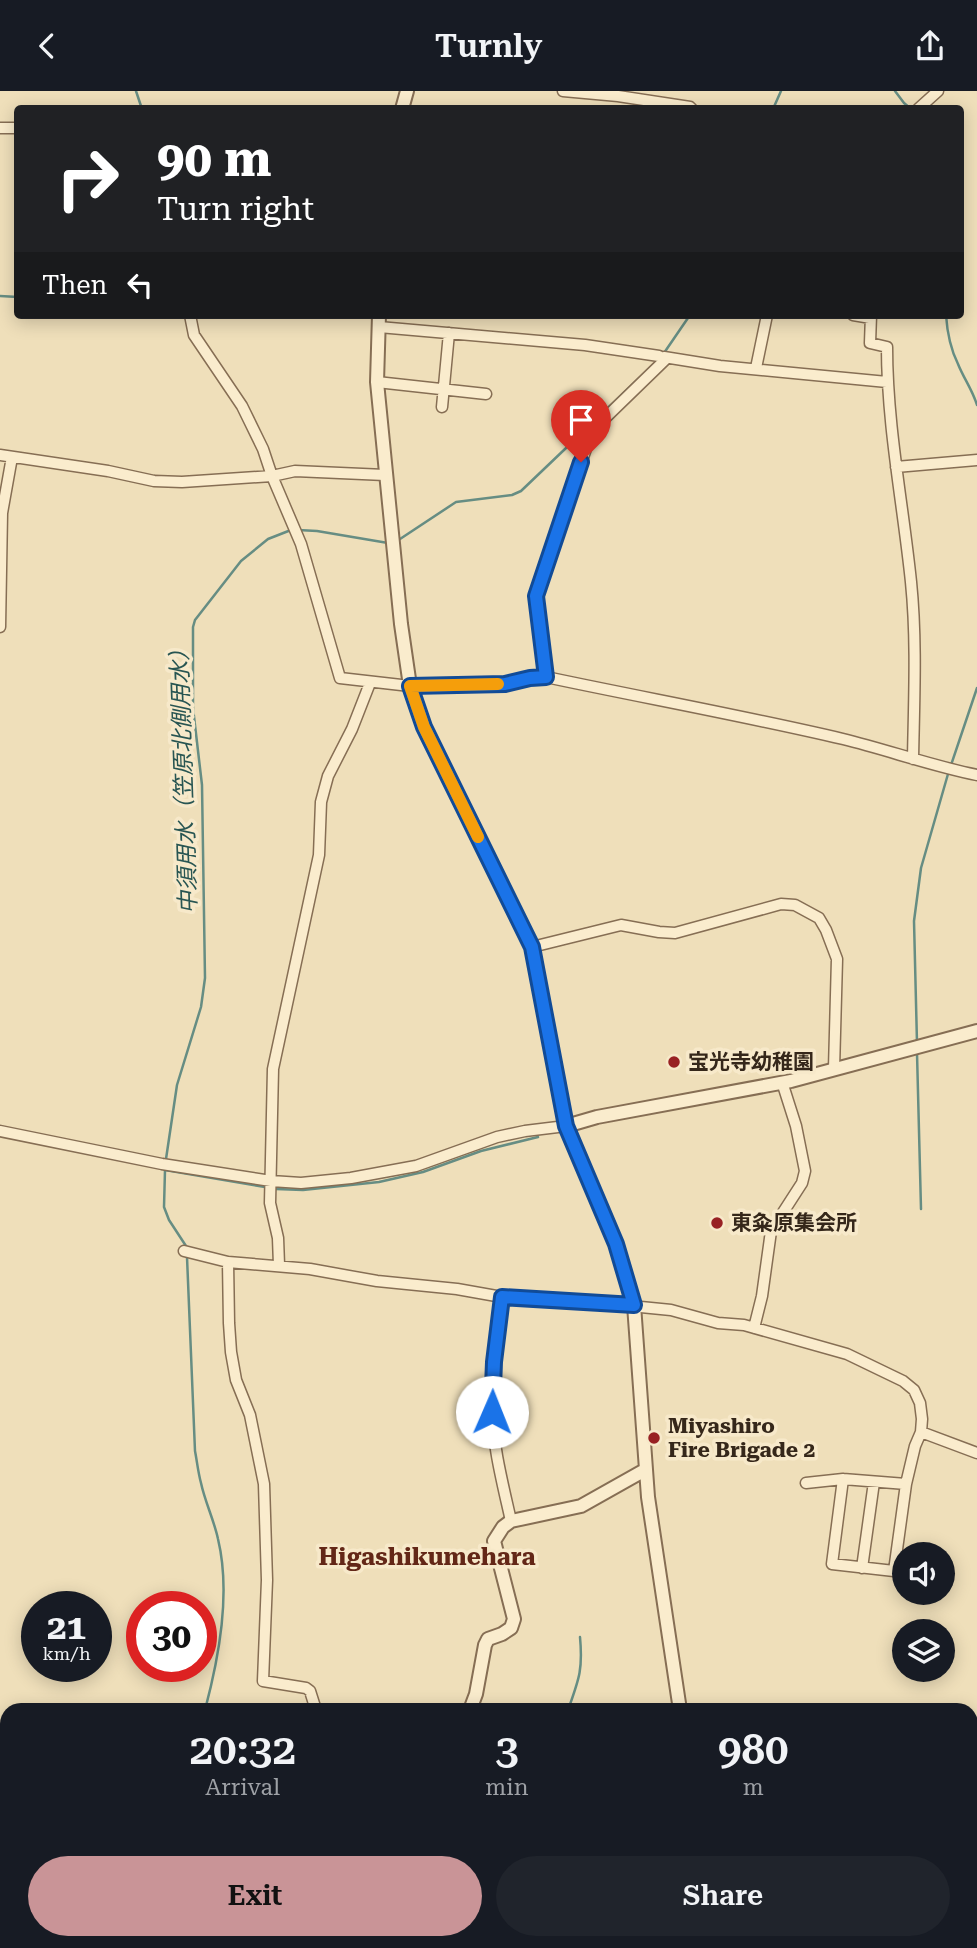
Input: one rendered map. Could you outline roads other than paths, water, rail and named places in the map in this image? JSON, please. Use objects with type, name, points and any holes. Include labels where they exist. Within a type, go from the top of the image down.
[{"type":"street","points":[[562,91],[618,93],[680,105]]},
{"type":"street","points":[[922,105],[938,91]]},
{"type":"street","points":[[191,319],[194,335],[231,389],[254,429],[301,544],[341,678],[410,686],[505,684],[546,677],[755,719],[847,740],[977,775]]},
{"type":"street","points":[[756,368],[766,319]]},
{"type":"street","points":[[871,319],[870,343],[887,347],[887,382],[914,612],[913,759]]},
{"type":"street","points":[[679,1703],[645,1470],[634,1305],[616,1244],[566,1126],[532,947],[424,727],[410,686],[401,624],[377,382],[379,321],[449,333],[585,345],[720,366],[887,382]]},
{"type":"street","points":[[442,407],[449,333]]},
{"type":"street","points":[[546,677],[536,596],[589,440],[600,423],[663,357]]},
{"type":"street","points":[[377,382],[486,394]]},
{"type":"street","points":[[0,455],[155,481],[183,482],[272,476],[295,471],[385,475]]},
{"type":"street","points":[[0,627],[2,513],[12,457]]},
{"type":"street","points":[[896,467],[977,460]]},
{"type":"street","points":[[279,1265],[277,1228],[270,1210],[272,1069],[318,855],[321,802],[328,776],[352,729],[370,683]]},
{"type":"street","points":[[532,947],[621,925],[675,933],[781,904],[795,905],[819,918],[837,959],[834,1069]]},
{"type":"street","points":[[0,1131],[162,1164],[271,1181],[301,1183],[351,1178],[416,1166],[497,1137],[566,1126],[597,1117],[782,1082],[795,1073],[834,1069],[977,1031]]},
{"type":"street","points":[[754,1328],[762,1296],[771,1231],[802,1183],[805,1171],[796,1126],[782,1082]]},
{"type":"street","points":[[184,1251],[228,1262],[279,1265],[502,1297],[634,1305],[671,1310],[718,1323],[754,1328],[848,1354],[904,1381],[914,1389],[920,1403],[921,1432],[906,1484],[894,1571],[832,1564],[843,1479]]},
{"type":"street","points":[[228,1262],[231,1352],[236,1380],[250,1415],[264,1483],[267,1580],[263,1681],[306,1688],[310,1691],[314,1703]]},
{"type":"street","points":[[502,1297],[494,1362],[492,1412],[501,1476],[511,1521]]},
{"type":"street","points":[[921,1432],[977,1453]]},
{"type":"street","points":[[473,1703],[485,1645],[488,1639],[511,1628],[514,1619],[494,1541],[503,1527],[511,1521],[581,1506],[645,1470]]},
{"type":"street","points":[[806,1483],[843,1479],[906,1484]]},
{"type":"street","points":[[862,1567],[874,1482]]},
{"type":"waterway","points":[[136,91],[141,105]]},
{"type":"waterway","name":"中須用水（笠原北側用水）","points":[[775,105],[781,91]]},
{"type":"waterway","points":[[895,91],[906,105]]},
{"type":"waterway","points":[[0,296],[14,297]]},
{"type":"waterway","name":"中須用水（笠原北側用水）","points":[[664,353],[687,319]]},
{"type":"waterway","points":[[946,319],[953,353],[977,405]]},
{"type":"waterway","name":"中須用水（笠原北側用水）","points":[[397,541],[456,502],[512,495],[521,491],[653,365]]},
{"type":"waterway","name":"中須用水（笠原北側用水）","points":[[166,1159],[177,1085],[201,1007],[205,978],[202,785],[193,708],[193,627],[195,620],[241,561],[268,539],[291,530]]},
{"type":"waterway","name":"中須用水（笠原北側用水）","points":[[298,530],[388,543]]},
{"type":"waterway","points":[[917,1043],[914,921],[921,868],[948,774],[977,688]]},
{"type":"waterway","points":[[917,1053],[921,1209]]},
{"type":"waterway","points":[[276,1189],[303,1190],[379,1182],[423,1172],[481,1151],[538,1137]]},
{"type":"waterway","points":[[186,1246],[164,1207],[165,1170],[265,1187]]},
{"type":"waterway","name":"中須用水（笠原北側用水）","points":[[187,1257],[195,1451],[199,1475],[218,1539],[223,1581],[222,1625],[207,1703]]},
{"type":"waterway","points":[[570,1703],[579,1674],[580,1637]]},
{"type":"place","name":"宝光寺幼稚園","points":[[674,1062]]},
{"type":"place","name":"東粂原集会所","points":[[717,1223]]},
{"type":"place","name":"Miyashiro Fire Brigade 2","points":[[654,1438]]},
{"type":"district","name":"Higashikumehara","points":[[427,1557]]}]
